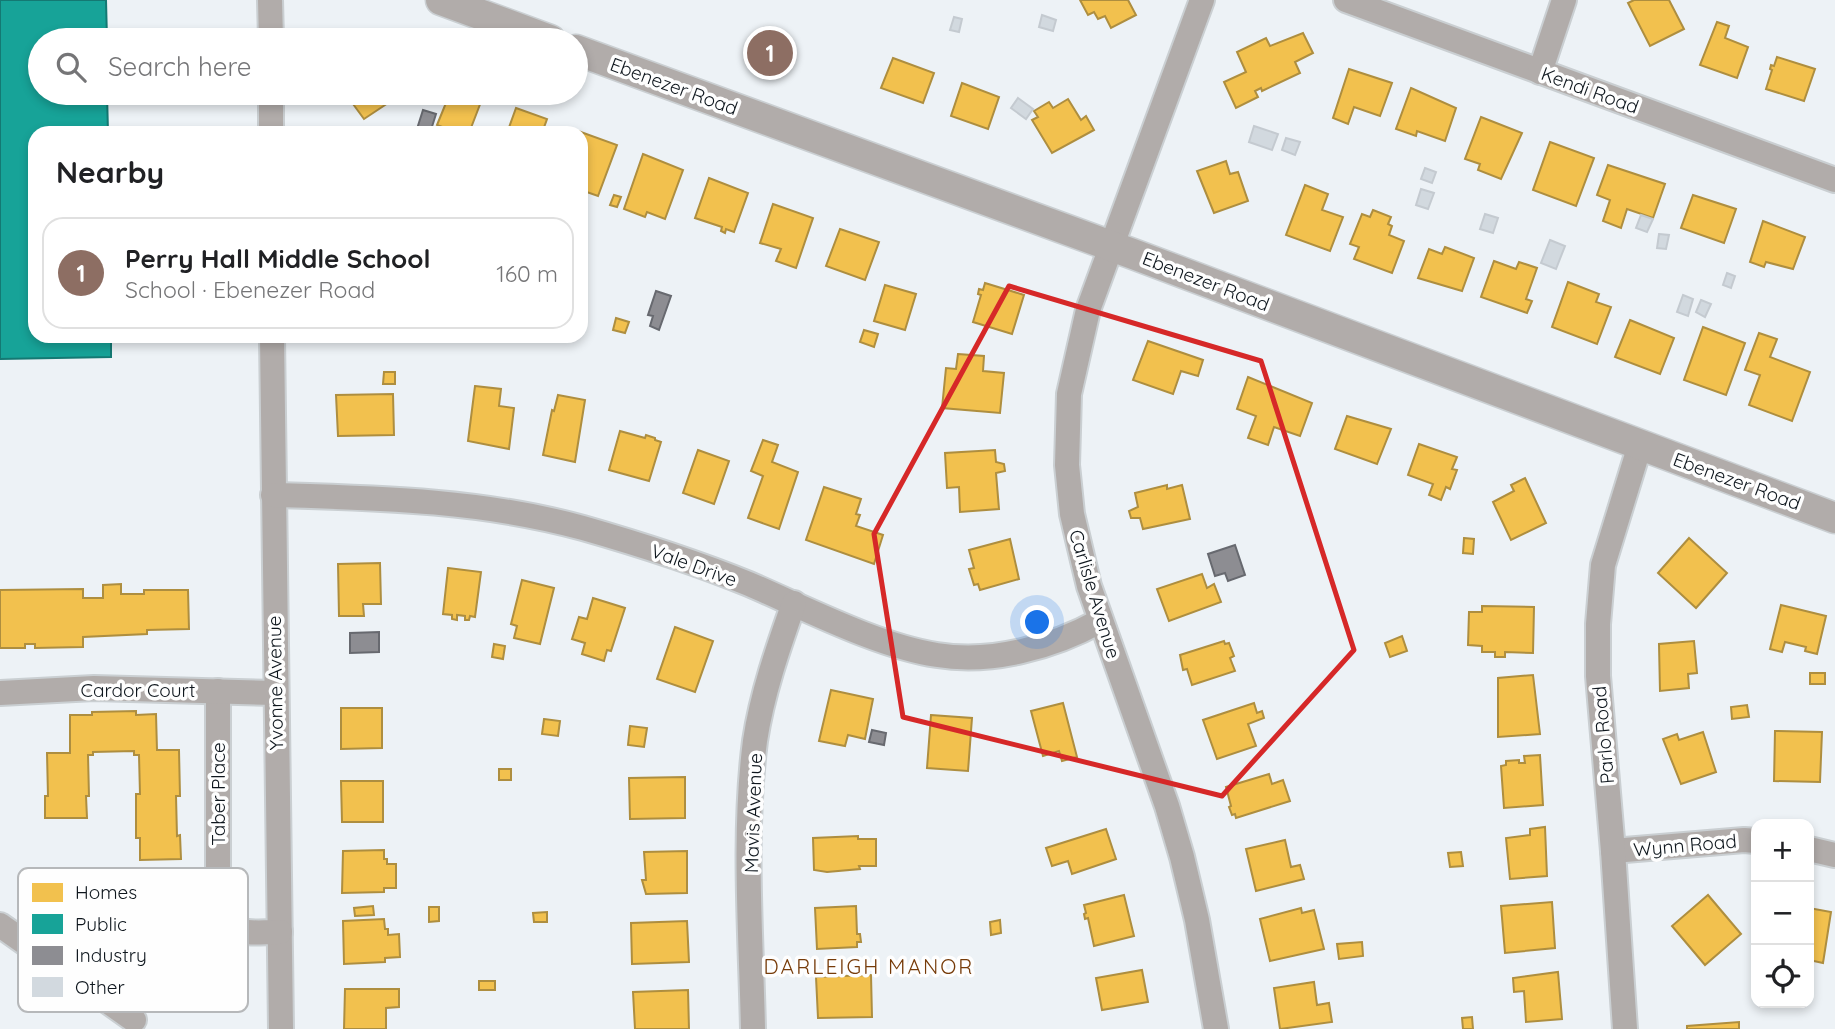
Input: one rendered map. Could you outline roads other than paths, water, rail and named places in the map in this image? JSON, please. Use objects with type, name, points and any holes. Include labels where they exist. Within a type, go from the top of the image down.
[{"type":"street","points":[[270,0],[271,28]]},
{"type":"street","points":[[441,0],[517,28]]},
{"type":"street","name":"Carlisle Avenue","points":[[1202,0],[1084,322],[1069,394],[1066,465],[1072,514],[1083,564],[1100,621],[1171,819],[1197,920],[1216,1029]]},
{"type":"street","name":"Kendi Road","points":[[1346,0],[1835,180]]},
{"type":"street","points":[[1540,72],[1564,0]]},
{"type":"street","name":"Ebenezer Road","points":[[588,54],[1111,246],[1835,518]]},
{"type":"street","points":[[271,105],[271,126]]},
{"type":"street","name":"Yvonne Avenue","points":[[272,343],[281,1029]]},
{"type":"street","name":"Parlo Road","points":[[1625,1029],[1614,851],[1598,676],[1598,624],[1603,565],[1640,445]]},
{"type":"street","name":"Vale Drive","points":[[273,495],[410,500],[510,512],[581,528],[726,575],[910,649],[937,656],[990,657],[1035,647],[1077,633],[1100,621]]},
{"type":"street","name":"Mavis Avenue","points":[[753,1029],[751,775],[762,705],[774,658],[794,603]]},
{"type":"street","name":"Cardor Court","points":[[0,693],[94,688],[275,693]]},
{"type":"street","name":"Taber Place","points":[[218,691],[218,868]]},
{"type":"street","name":"Wynn Road","points":[[1614,851],[1751,841]]},
{"type":"street","points":[[1814,850],[1835,855]]},
{"type":"street","points":[[0,925],[18,938]]},
{"type":"street","points":[[248,932],[279,932]]},
{"type":"street","points":[[123,1012],[134,1020]]},
{"type":"place","name":"Perry Hall Middle School","points":[[770,53]]},
{"type":"district","name":"DARLEIGH MANOR","points":[[869,967]]}]
